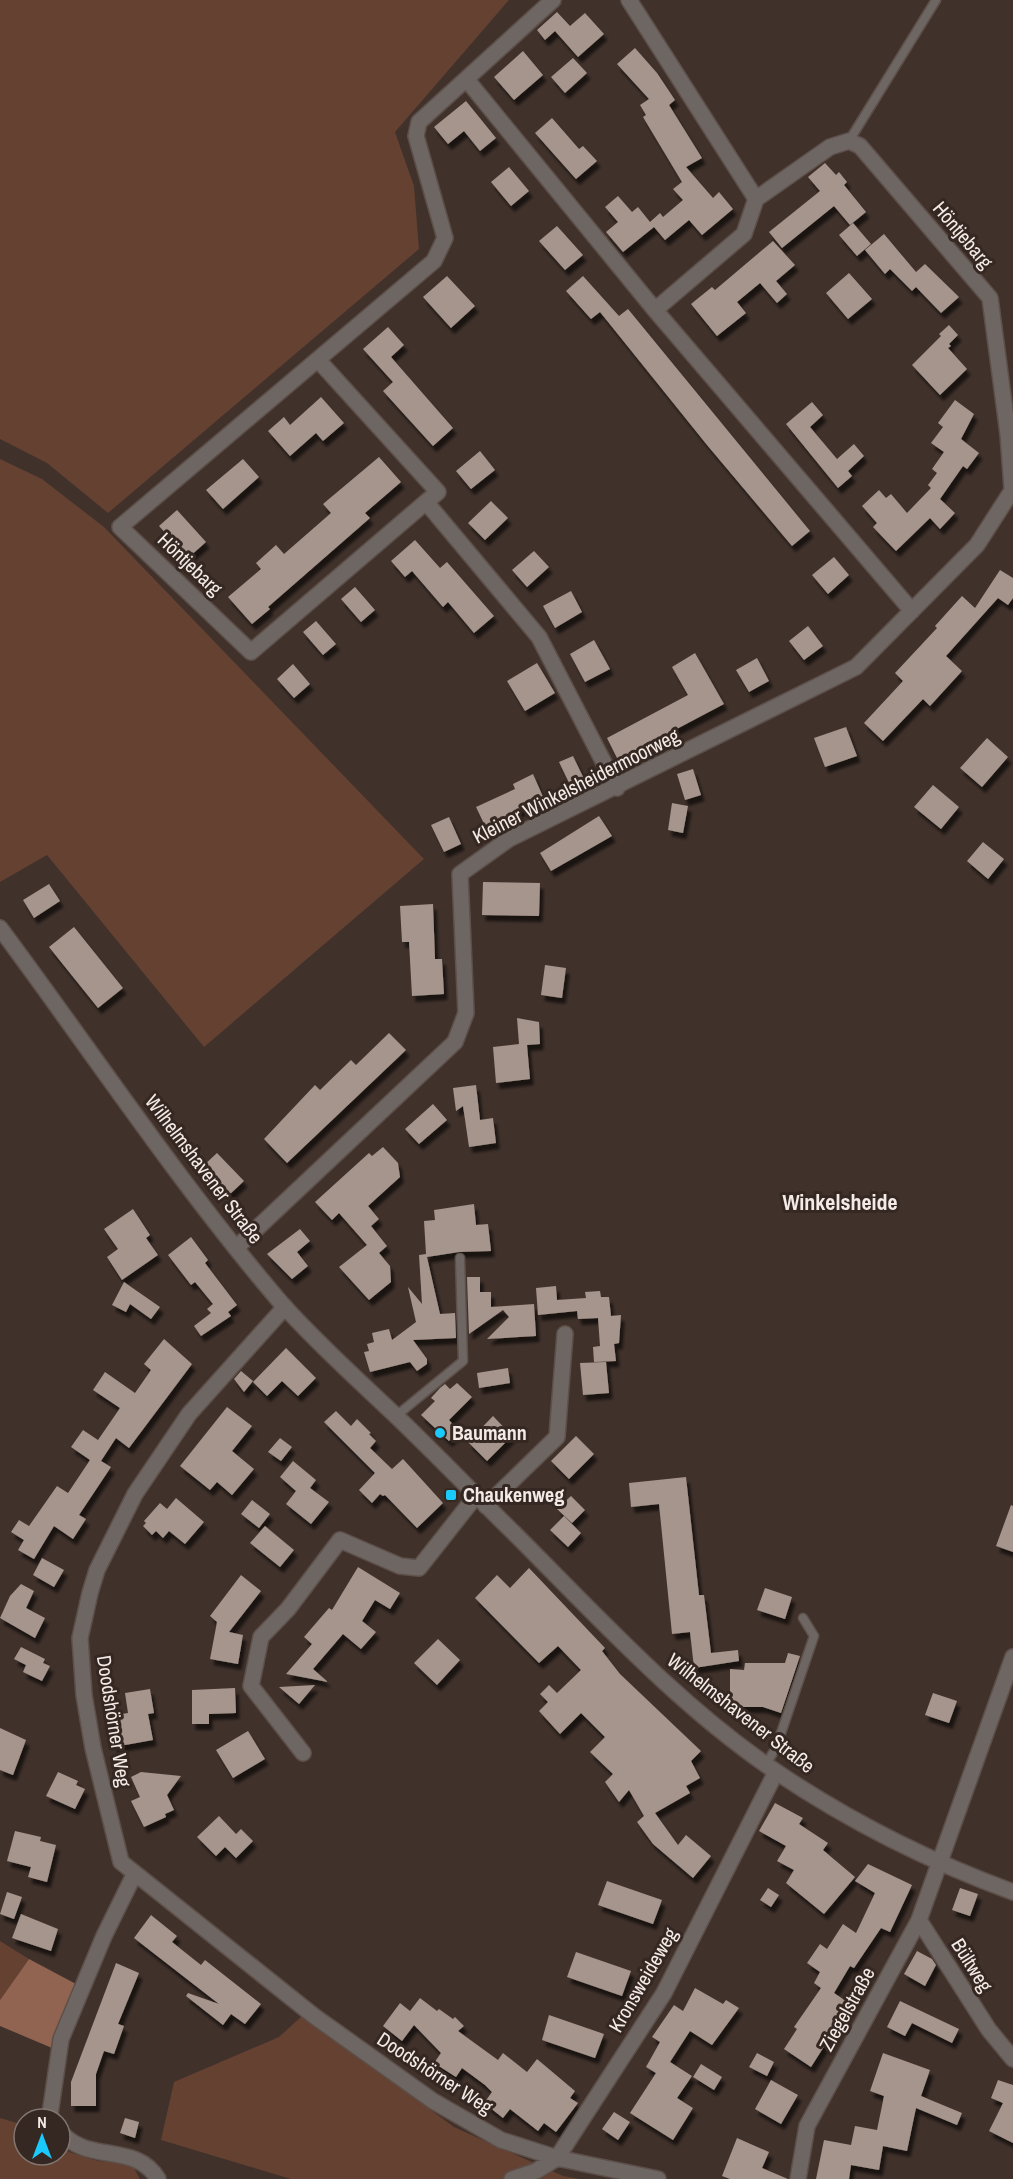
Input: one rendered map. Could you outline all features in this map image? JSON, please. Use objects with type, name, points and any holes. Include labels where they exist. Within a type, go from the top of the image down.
[{"type":"street","name":"Höntjebarg","points":[[426,502],[250,651],[120,527],[319,361],[434,261],[444,238],[416,136],[419,122],[554,0]]},
{"type":"street","points":[[629,0],[756,199]]},
{"type":"street","points":[[467,80],[655,310],[912,611]]},
{"type":"street","name":"Höntjebarg","points":[[849,141],[860,146],[990,298],[995,351],[1008,434],[1012,488]]},
{"type":"street","points":[[655,310],[744,234],[756,199],[830,147],[849,141]]},
{"type":"street","points":[[319,361],[438,492],[426,502],[538,637],[617,788]]},
{"type":"street","name":"Kleiner Winkelsheidermoorweg","points":[[236,1248],[455,1042],[466,1013],[460,874],[509,839],[617,788],[856,668],[977,545],[1012,488]]},
{"type":"street","name":"Wilhelmshavener Straße","points":[[0,928],[236,1248],[285,1307],[647,1666],[709,1720],[771,1768],[876,1832],[1013,1892]]},
{"type":"street","name":"Doodshörner Weg","points":[[285,1307],[189,1414],[135,1494],[97,1570],[90,1593],[80,1638],[84,1695],[93,1748],[121,1862],[134,1875],[314,2016],[433,2101],[501,2140],[558,2158],[658,2179]]},
{"type":"street","points":[[303,1753],[251,1686],[261,1637],[288,1609],[340,1540],[400,1566],[419,1568],[481,1501],[557,1437],[565,1334]]},
{"type":"street","name":"Ziegelstraße","points":[[798,2179],[807,2126],[919,1920],[1013,1657]]},
{"type":"street","name":"Kronsweideweg","points":[[512,2179],[536,2171],[558,2158],[664,1993],[771,1768]]},
{"type":"street","points":[[51,2107],[61,2039],[134,1875]]},
{"type":"street","name":"Bültweg","points":[[919,1920],[989,2030],[1013,2059]]},
{"type":"street","points":[[72,2144],[129,2157],[150,2166],[158,2179]]},
{"type":"lane","points":[[849,141],[936,0]]},
{"type":"lane","points":[[396,1416],[463,1361],[460,1258]]},
{"type":"lane","points":[[771,1768],[814,1636],[803,1618]]},
{"type":"shaded area","points":[[0,0],[509,0],[395,132],[414,186],[419,249],[108,513],[47,463],[0,439]]},
{"type":"shaded area","points":[[0,459],[42,479],[104,527],[424,859],[204,1047],[47,855],[0,882]]},
{"type":"shaded area","points":[[0,1941],[29,1959],[0,2000]]},
{"type":"shaded area","points":[[29,1959],[76,1984],[52,2048],[0,2026],[0,2000]]},
{"type":"shaded area","points":[[303,2015],[454,2127],[563,2176],[580,2179],[291,2179],[161,2140],[174,2082],[279,2037]]},
{"type":"shaded area","points":[[0,2118],[12,2122],[12,2167],[72,2167],[72,2153],[98,2161],[131,2163],[140,2179],[0,2179]]},
{"type":"building","points":[[557,12],[570,26],[585,13],[604,34],[578,57],[555,31],[545,40],[537,30]]},
{"type":"building","points":[[635,48],[657,73],[675,100],[669,105],[702,158],[686,167],[713,198],[719,192],[733,209],[702,235],[689,220],[665,240],[654,227],[623,252],[606,232],[618,222],[605,207],[618,196],[632,212],[638,207],[650,222],[660,213],[663,217],[683,200],[673,189],[682,182],[643,117],[646,115],[640,105],[649,99],[617,64]]},
{"type":"building","points":[[523,51],[543,75],[514,100],[494,77]]},
{"type":"building","points":[[573,58],[587,73],[565,93],[551,77]]},
{"type":"building","points":[[466,101],[496,138],[480,151],[464,131],[448,144],[434,127]]},
{"type":"building","points":[[552,118],[579,149],[583,146],[597,161],[576,179],[535,133]]},
{"type":"building","points":[[825,163],[836,175],[839,172],[847,182],[844,185],[866,212],[850,225],[834,206],[782,248],[769,232],[820,191],[808,177]]},
{"type":"building","points":[[509,167],[529,191],[511,206],[491,182]]},
{"type":"building","points":[[853,223],[871,244],[857,256],[839,235]]},
{"type":"building","points":[[557,226],[583,255],[565,270],[539,241]]},
{"type":"building","points":[[884,234],[916,272],[925,264],[959,297],[941,313],[916,287],[912,291],[890,269],[885,274],[865,250]]},
{"type":"building","points":[[773,241],[795,265],[776,281],[787,294],[777,303],[760,283],[737,302],[746,313],[717,336],[691,304],[712,287],[715,290]]},
{"type":"building","points":[[849,273],[872,299],[848,319],[826,293]]},
{"type":"building","points":[[447,276],[475,306],[451,328],[423,297]]},
{"type":"building","points":[[583,276],[619,316],[628,309],[810,531],[792,546],[600,312],[591,319],[566,291]]},
{"type":"building","points":[[949,325],[958,335],[948,348],[967,369],[940,395],[912,365],[941,336],[939,334]]},
{"type":"building","points":[[388,327],[404,345],[391,357],[453,428],[433,446],[383,391],[393,382],[363,349]]},
{"type":"building","points":[[321,397],[344,423],[323,441],[316,433],[290,456],[268,431],[284,417],[290,425]]},
{"type":"building","points":[[955,400],[974,414],[961,439],[979,453],[967,469],[963,466],[940,499],[955,513],[940,529],[930,518],[896,551],[873,527],[877,523],[862,506],[879,490],[886,498],[891,494],[907,513],[931,488],[928,485],[937,473],[932,469],[944,452],[931,443],[943,427],[938,423]]},
{"type":"building","points":[[812,402],[823,415],[810,427],[837,459],[854,444],[864,456],[848,471],[852,476],[838,488],[786,424]]},
{"type":"building","points":[[480,451],[495,470],[471,489],[456,471]]},
{"type":"building","points":[[379,457],[401,482],[365,513],[370,518],[268,607],[270,609],[252,624],[228,597],[261,569],[256,563],[276,545],[284,554],[331,513],[323,504]]},
{"type":"building","points":[[243,459],[259,477],[223,509],[206,490]]},
{"type":"building","points":[[491,501],[508,518],[485,540],[468,523]]},
{"type":"building","points":[[177,510],[206,542],[188,558],[159,526]]},
{"type":"building","points":[[415,540],[440,568],[447,562],[494,616],[474,633],[448,602],[443,607],[412,571],[405,577],[391,561]]},
{"type":"building","points":[[534,551],[549,567],[527,587],[512,570]]},
{"type":"building","points":[[834,557],[849,575],[828,594],[812,575]]},
{"type":"building","points":[[1000,570],[1013,578],[1013,598],[1008,605],[998,598],[946,656],[962,671],[930,706],[923,699],[883,741],[864,723],[903,681],[895,673],[937,628],[935,626],[962,596],[975,608]]},
{"type":"building","points":[[355,587],[375,610],[361,622],[341,599]]},
{"type":"building","points":[[571,591],[582,612],[555,628],[543,606]]},
{"type":"building","points":[[316,621],[336,644],[323,655],[303,632]]},
{"type":"building","points":[[808,626],[823,646],[804,660],[789,641]]},
{"type":"building","points":[[594,640],[610,669],[585,682],[570,654]]},
{"type":"building","points":[[695,653],[724,704],[618,760],[607,738],[688,695],[672,667]]},
{"type":"building","points":[[757,658],[769,681],[749,692],[736,670]]},
{"type":"building","points":[[537,663],[555,693],[525,711],[507,681]]},
{"type":"building","points":[[293,664],[310,684],[294,698],[277,679]]},
{"type":"building","points":[[846,727],[857,756],[825,767],[814,738]]},
{"type":"building","points":[[987,738],[1008,757],[982,787],[960,768]]},
{"type":"building","points":[[573,756],[586,783],[572,789],[559,762]]},
{"type":"building","points":[[693,769],[701,795],[685,800],[677,774]]},
{"type":"building","points":[[533,774],[544,799],[502,819],[504,824],[488,832],[476,807],[515,789],[513,784]]},
{"type":"building","points":[[933,785],[959,807],[941,829],[914,807]]},
{"type":"building","points":[[672,803],[688,806],[683,833],[668,830]]},
{"type":"building","points":[[599,816],[612,836],[551,871],[540,853]]},
{"type":"building","points":[[449,817],[461,844],[444,852],[431,825]]},
{"type":"building","points":[[983,842],[1004,859],[988,879],[967,861]]},
{"type":"building","points":[[483,882],[540,883],[539,916],[482,915]]},
{"type":"building","points":[[49,884],[60,901],[34,918],[23,900]]},
{"type":"building","points":[[433,904],[435,959],[442,959],[444,994],[412,996],[409,942],[402,942],[400,906]]},
{"type":"building","points":[[74,927],[123,988],[98,1008],[49,947]]},
{"type":"building","points":[[545,965],[566,968],[562,998],[541,995]]},
{"type":"building","points":[[517,1018],[539,1022],[540,1044],[527,1045],[530,1079],[496,1083],[493,1047],[519,1044]]},
{"type":"building","points":[[389,1033],[406,1050],[287,1163],[264,1139],[315,1085],[320,1090],[351,1060],[356,1065]]},
{"type":"building","points":[[476,1085],[480,1120],[493,1118],[496,1143],[469,1147],[463,1106],[456,1111],[453,1088]]},
{"type":"building","points":[[433,1104],[447,1120],[419,1144],[405,1129]]},
{"type":"building","points":[[383,1147],[398,1163],[400,1177],[368,1206],[379,1219],[371,1226],[387,1246],[379,1253],[390,1266],[391,1282],[369,1300],[339,1267],[367,1245],[339,1213],[332,1220],[315,1202],[369,1153],[372,1156]]},
{"type":"building","points":[[217,1153],[244,1181],[229,1195],[202,1167]]},
{"type":"building","points":[[474,1204],[476,1225],[488,1224],[491,1251],[459,1252],[427,1257],[440,1314],[455,1313],[456,1338],[413,1340],[427,1359],[427,1364],[417,1371],[410,1362],[370,1372],[364,1352],[369,1351],[367,1344],[374,1342],[372,1333],[389,1329],[392,1340],[416,1322],[408,1287],[422,1304],[419,1255],[426,1254],[424,1221],[435,1220],[434,1210]]},
{"type":"building","points":[[133,1209],[150,1235],[146,1238],[158,1255],[122,1280],[107,1257],[118,1249],[104,1229]]},
{"type":"building","points":[[300,1229],[310,1241],[297,1252],[308,1266],[292,1279],[267,1254]]},
{"type":"building","points":[[191,1237],[208,1260],[205,1263],[237,1305],[228,1312],[231,1316],[201,1336],[194,1326],[211,1313],[207,1309],[213,1304],[195,1282],[191,1285],[168,1255]]},
{"type":"building","points":[[467,1277],[480,1277],[480,1292],[491,1292],[491,1307],[534,1304],[536,1336],[487,1339],[509,1317],[503,1310],[469,1334]]},
{"type":"building","points":[[124,1282],[160,1307],[151,1319],[130,1304],[126,1312],[112,1305]]},
{"type":"building","points":[[556,1286],[557,1300],[586,1298],[585,1292],[600,1291],[601,1297],[609,1297],[611,1316],[621,1315],[619,1343],[614,1344],[616,1361],[594,1362],[593,1347],[600,1346],[598,1318],[578,1319],[577,1311],[538,1315],[536,1288]]},
{"type":"building","points":[[164,1339],[192,1364],[129,1448],[116,1438],[101,1461],[111,1467],[79,1515],[86,1519],[73,1539],[54,1526],[34,1559],[18,1550],[24,1540],[11,1532],[19,1520],[29,1526],[57,1486],[68,1493],[90,1460],[71,1447],[83,1430],[98,1440],[120,1408],[93,1390],[105,1372],[135,1393],[151,1370],[144,1364]]},
{"type":"building","points":[[286,1348],[316,1378],[298,1396],[282,1381],[267,1396],[253,1382]]},
{"type":"building","points":[[606,1362],[609,1393],[583,1395],[580,1363]]},
{"type":"building","points":[[508,1368],[510,1383],[479,1388],[477,1373]]},
{"type":"building","points":[[241,1371],[253,1381],[244,1392],[234,1379]]},
{"type":"building","points":[[457,1383],[472,1397],[449,1420],[459,1431],[449,1441],[421,1415],[435,1401],[431,1398],[440,1388],[445,1384],[450,1389]]},
{"type":"building","points":[[227,1407],[252,1426],[232,1451],[254,1469],[232,1495],[217,1482],[210,1490],[180,1466]]},
{"type":"building","points":[[336,1411],[351,1426],[357,1419],[376,1441],[370,1448],[392,1469],[403,1459],[443,1503],[417,1528],[385,1495],[380,1494],[372,1503],[359,1490],[375,1473],[324,1422]]},
{"type":"building","points":[[493,1416],[512,1436],[487,1461],[468,1442]]},
{"type":"building","points":[[576,1436],[594,1454],[569,1479],[551,1461]]},
{"type":"building","points":[[280,1438],[292,1447],[281,1461],[268,1452]]},
{"type":"building","points":[[293,1461],[316,1480],[310,1488],[329,1502],[311,1524],[286,1504],[296,1491],[280,1477]]},
{"type":"building","points":[[686,1477],[699,1595],[704,1595],[711,1653],[738,1650],[739,1661],[694,1668],[690,1632],[672,1634],[659,1504],[631,1507],[629,1483]]},
{"type":"building","points":[[571,1496],[585,1510],[572,1523],[557,1509]]},
{"type":"building","points":[[176,1498],[204,1522],[185,1544],[169,1531],[163,1538],[156,1531],[152,1535],[143,1526],[146,1523],[144,1521],[160,1503],[167,1509]]},
{"type":"building","points":[[252,1500],[270,1514],[259,1528],[241,1514]]},
{"type":"building","points":[[1011,1505],[1013,1506],[1013,1552],[996,1546]]},
{"type":"building","points":[[564,1516],[581,1533],[568,1547],[550,1530]]},
{"type":"building","points":[[265,1526],[294,1550],[280,1567],[250,1543]]},
{"type":"building","points":[[42,1558],[64,1570],[54,1587],[33,1575]]},
{"type":"building","points":[[358,1567],[400,1593],[390,1609],[375,1600],[362,1621],[376,1632],[361,1649],[343,1634],[313,1669],[328,1682],[286,1674],[312,1644],[304,1637],[329,1608],[332,1610]]},
{"type":"building","points":[[529,1568],[605,1648],[602,1651],[620,1674],[701,1751],[691,1761],[700,1778],[686,1786],[690,1793],[655,1813],[678,1845],[686,1835],[711,1856],[693,1878],[653,1844],[637,1822],[644,1816],[629,1790],[619,1802],[605,1782],[613,1774],[590,1752],[605,1737],[581,1713],[560,1734],[539,1711],[548,1702],[540,1694],[549,1685],[557,1693],[581,1670],[558,1646],[539,1663],[475,1598],[497,1575],[510,1588]]},
{"type":"building","points":[[241,1575],[261,1591],[229,1632],[243,1635],[238,1664],[210,1659],[217,1622],[210,1616]]},
{"type":"building","points":[[21,1584],[34,1591],[26,1608],[45,1618],[35,1638],[0,1618],[10,1596]]},
{"type":"building","points":[[765,1588],[792,1597],[785,1619],[757,1610]]},
{"type":"building","points":[[438,1639],[460,1660],[437,1685],[414,1663]]},
{"type":"building","points":[[21,1647],[45,1659],[43,1663],[50,1666],[42,1681],[23,1672],[26,1665],[14,1659]]},
{"type":"building","points":[[788,1653],[800,1656],[781,1713],[763,1707],[730,1707],[730,1669],[744,1670],[745,1663],[785,1663]]},
{"type":"building","points":[[315,1685],[299,1704],[279,1687]]},
{"type":"building","points":[[235,1688],[236,1713],[209,1714],[209,1724],[192,1724],[192,1690]]},
{"type":"building","points":[[150,1689],[154,1713],[148,1714],[153,1740],[114,1747],[109,1716],[128,1713],[125,1693]]},
{"type":"building","points":[[933,1693],[957,1701],[949,1723],[925,1715]]},
{"type":"building","points":[[0,1728],[26,1740],[13,1775],[0,1770]]},
{"type":"building","points":[[248,1731],[265,1759],[233,1778],[216,1750]]},
{"type":"building","points":[[58,1772],[78,1781],[76,1785],[85,1789],[75,1809],[46,1796]]},
{"type":"building","points":[[141,1772],[181,1776],[167,1795],[174,1810],[165,1814],[166,1817],[144,1827],[131,1801],[140,1797],[131,1777]]},
{"type":"building","points":[[775,1803],[803,1818],[799,1824],[828,1843],[823,1850],[855,1877],[824,1914],[786,1883],[794,1870],[777,1861],[786,1846],[759,1831]]},
{"type":"building","points":[[219,1816],[236,1834],[241,1829],[253,1841],[236,1858],[225,1847],[216,1856],[197,1837]]},
{"type":"building","points":[[15,1831],[41,1837],[40,1841],[56,1845],[47,1882],[28,1877],[31,1867],[7,1861]]},
{"type":"building","points":[[868,1864],[912,1885],[890,1932],[881,1928],[854,1968],[850,1966],[834,1993],[849,2003],[823,2043],[825,2045],[811,2067],[784,2049],[797,2029],[794,2027],[821,1988],[814,1983],[820,1972],[807,1963],[820,1944],[827,1949],[843,1924],[856,1933],[875,1893],[855,1881]]},
{"type":"building","points":[[607,1881],[662,1900],[653,1924],[598,1905]]},
{"type":"building","points":[[768,1888],[779,1895],[771,1907],[760,1900]]},
{"type":"building","points":[[960,1888],[978,1894],[970,1916],[952,1910]]},
{"type":"building","points":[[7,1892],[22,1897],[14,1919],[0,1914]]},
{"type":"building","points":[[21,1914],[58,1929],[51,1951],[12,1938]]},
{"type":"building","points":[[151,1915],[177,1936],[172,1942],[201,1965],[205,1960],[261,2004],[245,2024],[231,2014],[223,2025],[186,1996],[188,1993],[219,2004],[134,1938]]},
{"type":"building","points":[[917,1951],[932,1959],[936,1965],[925,1986],[904,1974]]},
{"type":"building","points":[[576,1952],[631,1971],[622,1996],[567,1977]]},
{"type":"building","points":[[116,1963],[139,1973],[118,2024],[124,2026],[114,2054],[104,2051],[96,2074],[96,2106],[71,2106],[71,2082]]},
{"type":"building","points":[[695,1988],[723,2004],[726,2000],[739,2008],[712,2045],[690,2031],[670,2062],[692,2076],[677,2098],[693,2108],[673,2140],[630,2113],[656,2073],[646,2067],[660,2042],[652,2037],[674,2005],[683,2011]]},
{"type":"building","points":[[420,1998],[437,2011],[439,2009],[453,2019],[455,2017],[464,2026],[458,2031],[498,2060],[503,2053],[527,2072],[537,2059],[575,2091],[570,2098],[578,2103],[556,2132],[544,2123],[538,2131],[510,2109],[503,2118],[484,2103],[492,2092],[485,2085],[462,2068],[456,2077],[434,2063],[441,2053],[414,2025],[402,2041],[383,2026],[400,2003],[410,2011]]},
{"type":"building","points":[[900,2001],[959,2029],[952,2043],[912,2023],[905,2036],[887,2027]]},
{"type":"building","points":[[549,2015],[604,2034],[595,2058],[542,2040]]},
{"type":"building","points":[[757,2053],[774,2062],[767,2076],[749,2067]]},
{"type":"building","points":[[883,2053],[930,2070],[921,2096],[962,2113],[957,2125],[916,2108],[907,2151],[883,2146],[879,2170],[851,2165],[849,2179],[816,2179],[824,2140],[851,2145],[855,2126],[877,2130],[884,2096],[870,2091]]},
{"type":"building","points":[[701,2064],[722,2077],[714,2090],[693,2077]]},
{"type":"building","points":[[771,2080],[798,2095],[781,2124],[755,2109]]},
{"type":"building","points":[[998,2080],[1013,2085],[1013,2143],[989,2131],[1003,2103],[991,2098]]},
{"type":"building","points":[[614,2112],[630,2122],[618,2140],[602,2129]]},
{"type":"building","points":[[125,2118],[139,2122],[135,2138],[120,2133]]},
{"type":"building","points":[[737,2138],[769,2152],[762,2168],[788,2179],[730,2179],[722,2176]]},
{"type":"place","name":"Baumann","points":[[440,1433]]},
{"type":"place","name":"Chaukenweg","points":[[451,1495]]},
{"type":"district","name":"Winkelsheide","points":[[840,1202]]}]
